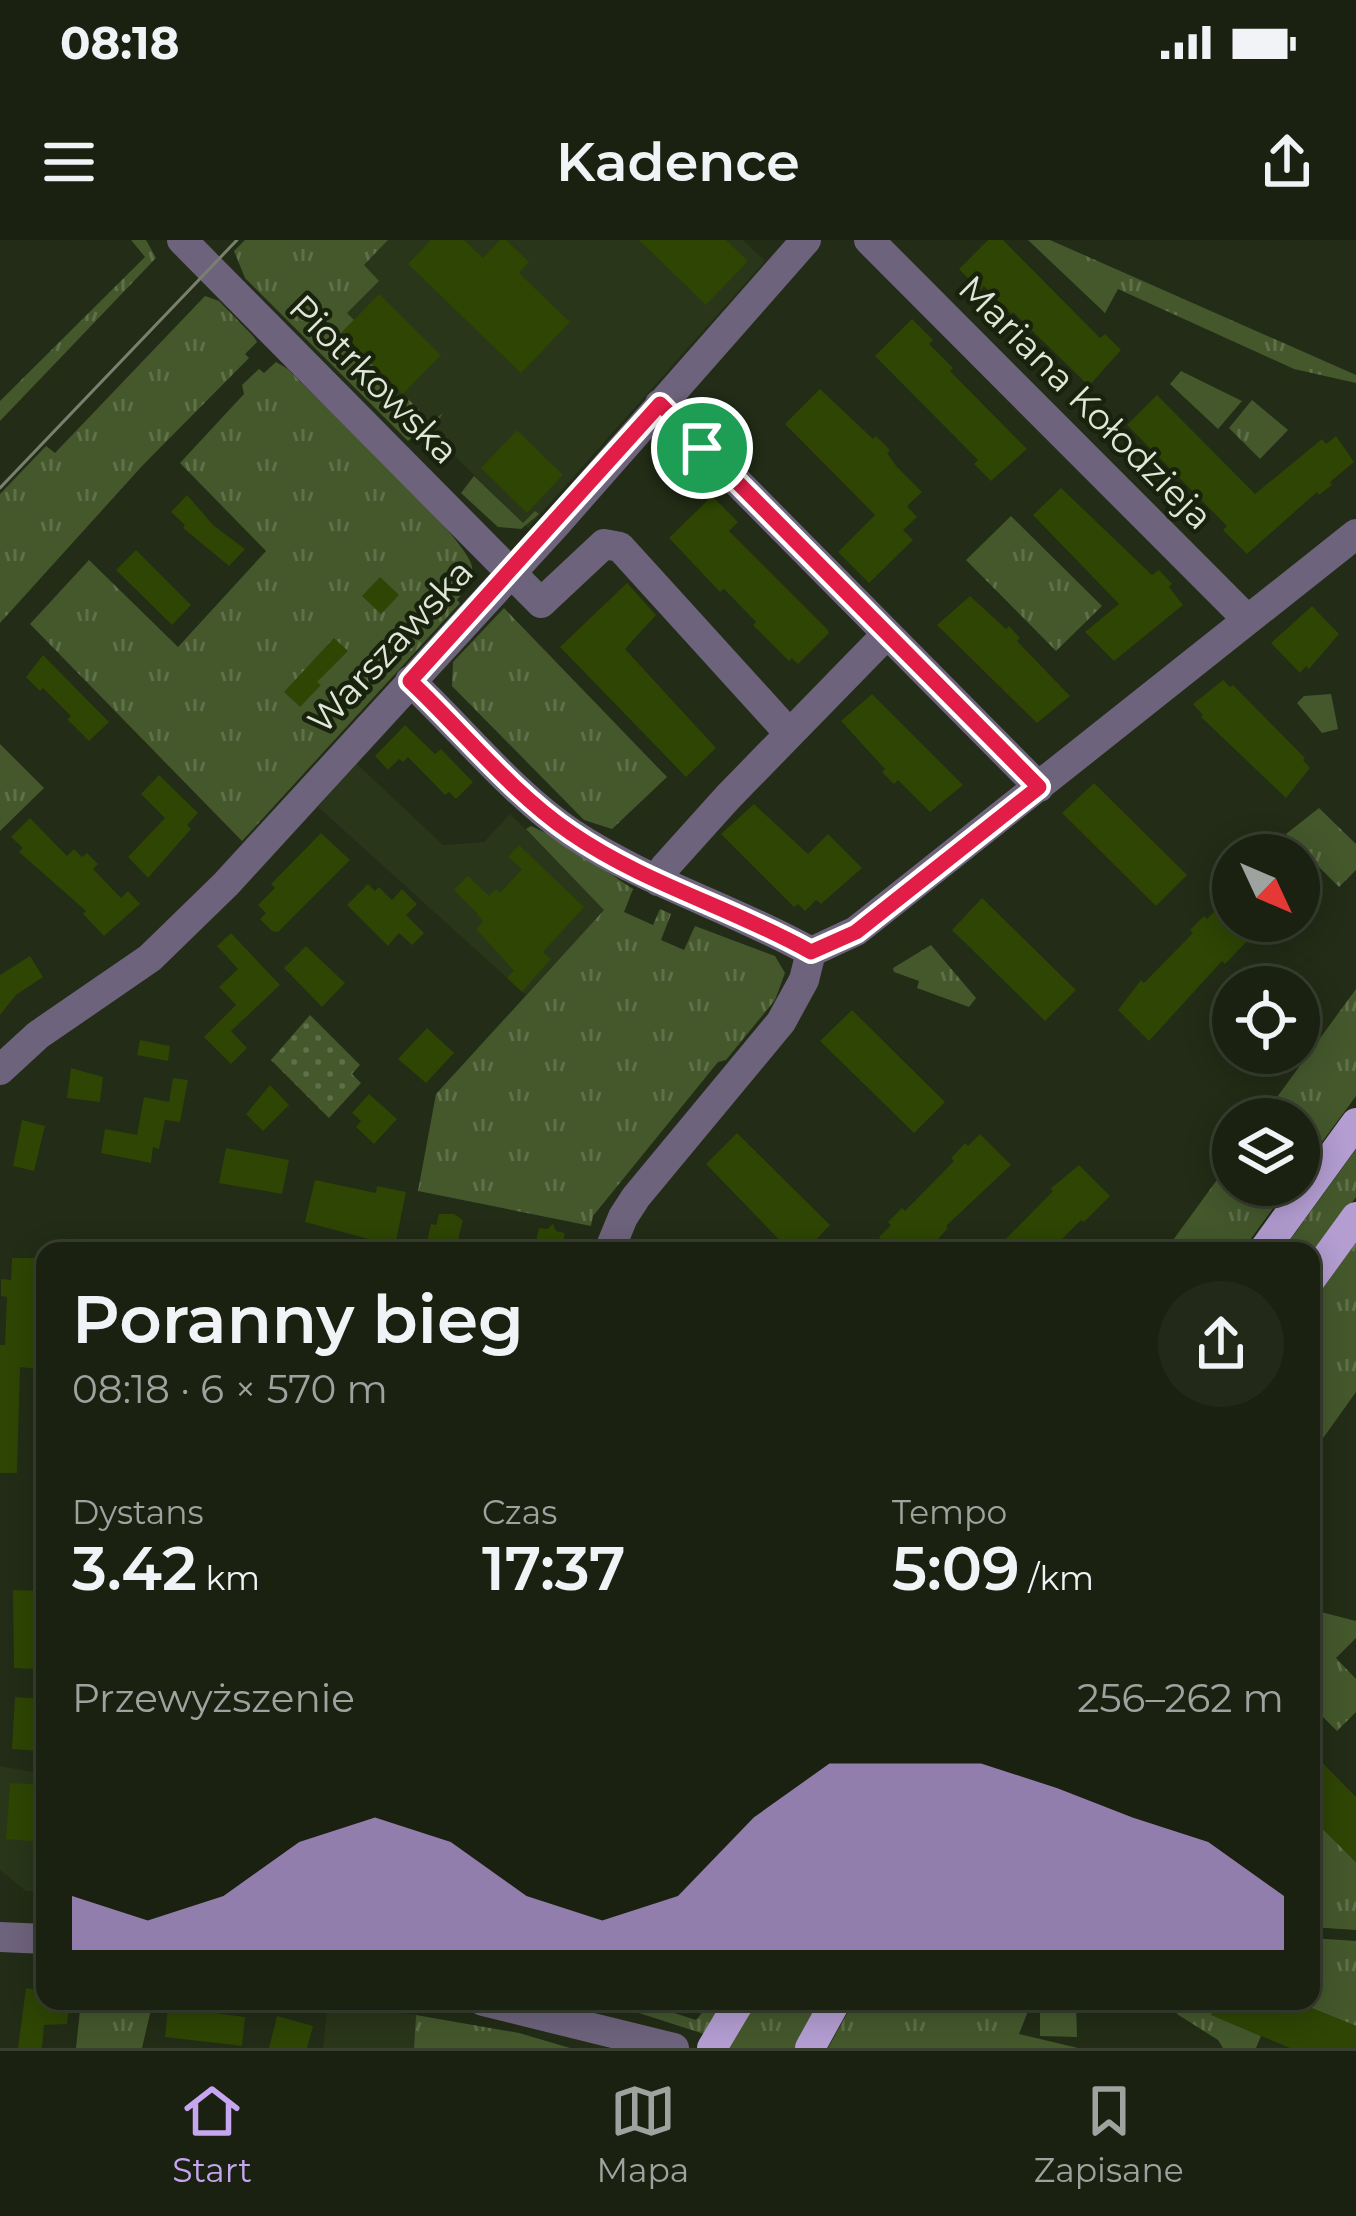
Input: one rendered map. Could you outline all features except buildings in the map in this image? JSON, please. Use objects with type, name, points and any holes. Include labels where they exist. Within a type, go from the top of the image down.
[{"type":"main road","points":[[1270,1242],[1356,1123]]},
{"type":"main road","points":[[1320,1267],[1356,1217]]},
{"type":"main road","points":[[712,2048],[735,2010]]},
{"type":"main road","points":[[810,2048],[831,2010]]},
{"type":"street","name":"Piotrkowska","points":[[182,240],[512,572]]},
{"type":"street","name":"Warszawska","points":[[0,1070],[38,1035],[117,983],[174,936],[512,572],[806,240]]},
{"type":"street","name":"Mariana Kołodzieja","points":[[869,240],[1247,620]]},
{"type":"street","points":[[660,404],[1039,787]]},
{"type":"street","points":[[612,1242],[636,1197],[793,1004],[811,952],[856,932],[1356,534]]},
{"type":"street","points":[[512,572],[541,602],[604,544],[620,548],[789,733]]},
{"type":"street","points":[[658,881],[690,838],[886,634]]},
{"type":"street","points":[[410,681],[572,833],[658,881],[811,952]]},
{"type":"street","points":[[0,1937],[36,1939]]},
{"type":"street","points":[[520,2010],[670,2047]]},
{"type":"shaded area","points":[[388,240],[743,240],[765,261],[528,528],[314,318]]},
{"type":"shaded area","points":[[356,763],[443,845],[484,842],[510,814],[605,909],[526,995],[318,807]]},
{"type":"shaded area","points":[[0,1766],[36,1772],[36,1897],[0,1870]]},
{"type":"shaded area","points":[[327,2010],[416,2015],[414,2048],[323,2048]]},
{"type":"green space","points":[[131,240],[146,240],[156,258],[0,421],[0,401],[145,257]]},
{"type":"green space","points":[[245,240],[388,240],[364,265],[379,281],[347,313],[354,320],[341,334],[375,367],[370,374],[399,402],[406,397],[431,422],[443,413],[431,432],[424,427],[408,441],[245,278],[234,251]]},
{"type":"green space","points":[[1028,240],[1050,240],[1356,375],[1356,383],[1294,369],[1118,289],[1105,313]]},
{"type":"green space","points":[[205,296],[219,301],[254,337],[257,342],[245,354],[249,358],[143,465],[0,623],[0,494],[46,446],[55,453]]},
{"type":"green space","points":[[276,362],[420,500],[465,552],[472,572],[457,600],[460,603],[242,841],[30,624],[89,560],[178,647],[266,551],[180,463],[244,394],[242,385],[259,369],[264,373]]},
{"type":"green space","points":[[1181,371],[1242,401],[1218,429],[1170,384]]},
{"type":"green space","points":[[1252,400],[1288,430],[1260,459],[1229,428]]},
{"type":"green space","points":[[474,476],[523,523],[535,511],[539,514],[521,529],[498,527],[461,493]]},
{"type":"green space","points":[[1011,516],[1102,606],[1056,651],[966,560]]},
{"type":"green space","points":[[504,608],[667,777],[612,829],[584,820],[452,686],[453,662]]},
{"type":"green space","points":[[1331,694],[1338,729],[1322,733],[1297,703],[1304,696]]},
{"type":"green space","points":[[0,744],[44,788],[0,831]]},
{"type":"green space","points":[[1319,808],[1356,844],[1356,870],[1339,887],[1320,868],[1320,834],[1286,834]]},
{"type":"green space","points":[[531,826],[633,889],[624,912],[653,925],[660,909],[671,914],[661,940],[684,950],[695,926],[775,956],[785,973],[775,1000],[726,1060],[718,1062],[593,1216],[591,1226],[418,1191],[436,1094],[604,910],[526,829]]},
{"type":"green space","points":[[931,945],[976,998],[969,1007],[917,988],[919,981],[894,972],[893,968]]},
{"type":"green space","points":[[1356,989],[1356,1096],[1320,1145],[1320,1098],[1276,1098],[1294,1074],[1320,1074],[1320,1038]]},
{"type":"green space","points":[[310,1015],[360,1065],[352,1074],[361,1083],[329,1118],[271,1060]]},
{"type":"green space","points":[[1356,1149],[1356,1197],[1320,1246],[1320,1242],[1289,1242],[1315,1206],[1320,1206],[1320,1199]]},
{"type":"green space","points":[[1212,1187],[1212,1206],[1275,1206],[1249,1242],[1172,1242]]},
{"type":"green space","points":[[1356,1242],[1356,1392],[1320,1442],[1320,1292]]},
{"type":"green space","points":[[1320,1612],[1356,1621],[1356,1638],[1336,1658],[1356,1679],[1356,1712],[1337,1731],[1320,1714]]},
{"type":"green space","points":[[1320,1826],[1356,1862],[1356,1930],[1320,1928]]},
{"type":"green space","points":[[1320,1939],[1356,1941],[1356,2026],[1316,2010],[1320,2010]]},
{"type":"green space","points":[[80,2010],[151,2010],[142,2048],[76,2048]]},
{"type":"green space","points":[[630,2010],[674,2010],[696,2020],[704,2010],[719,2010],[704,2034]]},
{"type":"green space","points":[[751,2010],[817,2010],[797,2048],[727,2048]]},
{"type":"green space","points":[[849,2010],[1028,2010],[1019,2034],[1078,2048],[828,2048]]},
{"type":"green space","points":[[1040,2010],[1076,2010],[1077,2037],[1040,2036]]},
{"type":"green space","points":[[1176,2010],[1214,2010],[1212,2015],[1261,2036],[1256,2048],[1223,2048]]},
{"type":"green space","points":[[416,2015],[519,2033],[570,2048],[414,2048]]},
{"type":"tram line","points":[[0,488],[237,240]]},
{"type":"route","points":[[660,404],[702,448],[1039,787],[856,932],[811,952],[658,881],[572,833],[538,807],[410,681],[660,404]]}]
